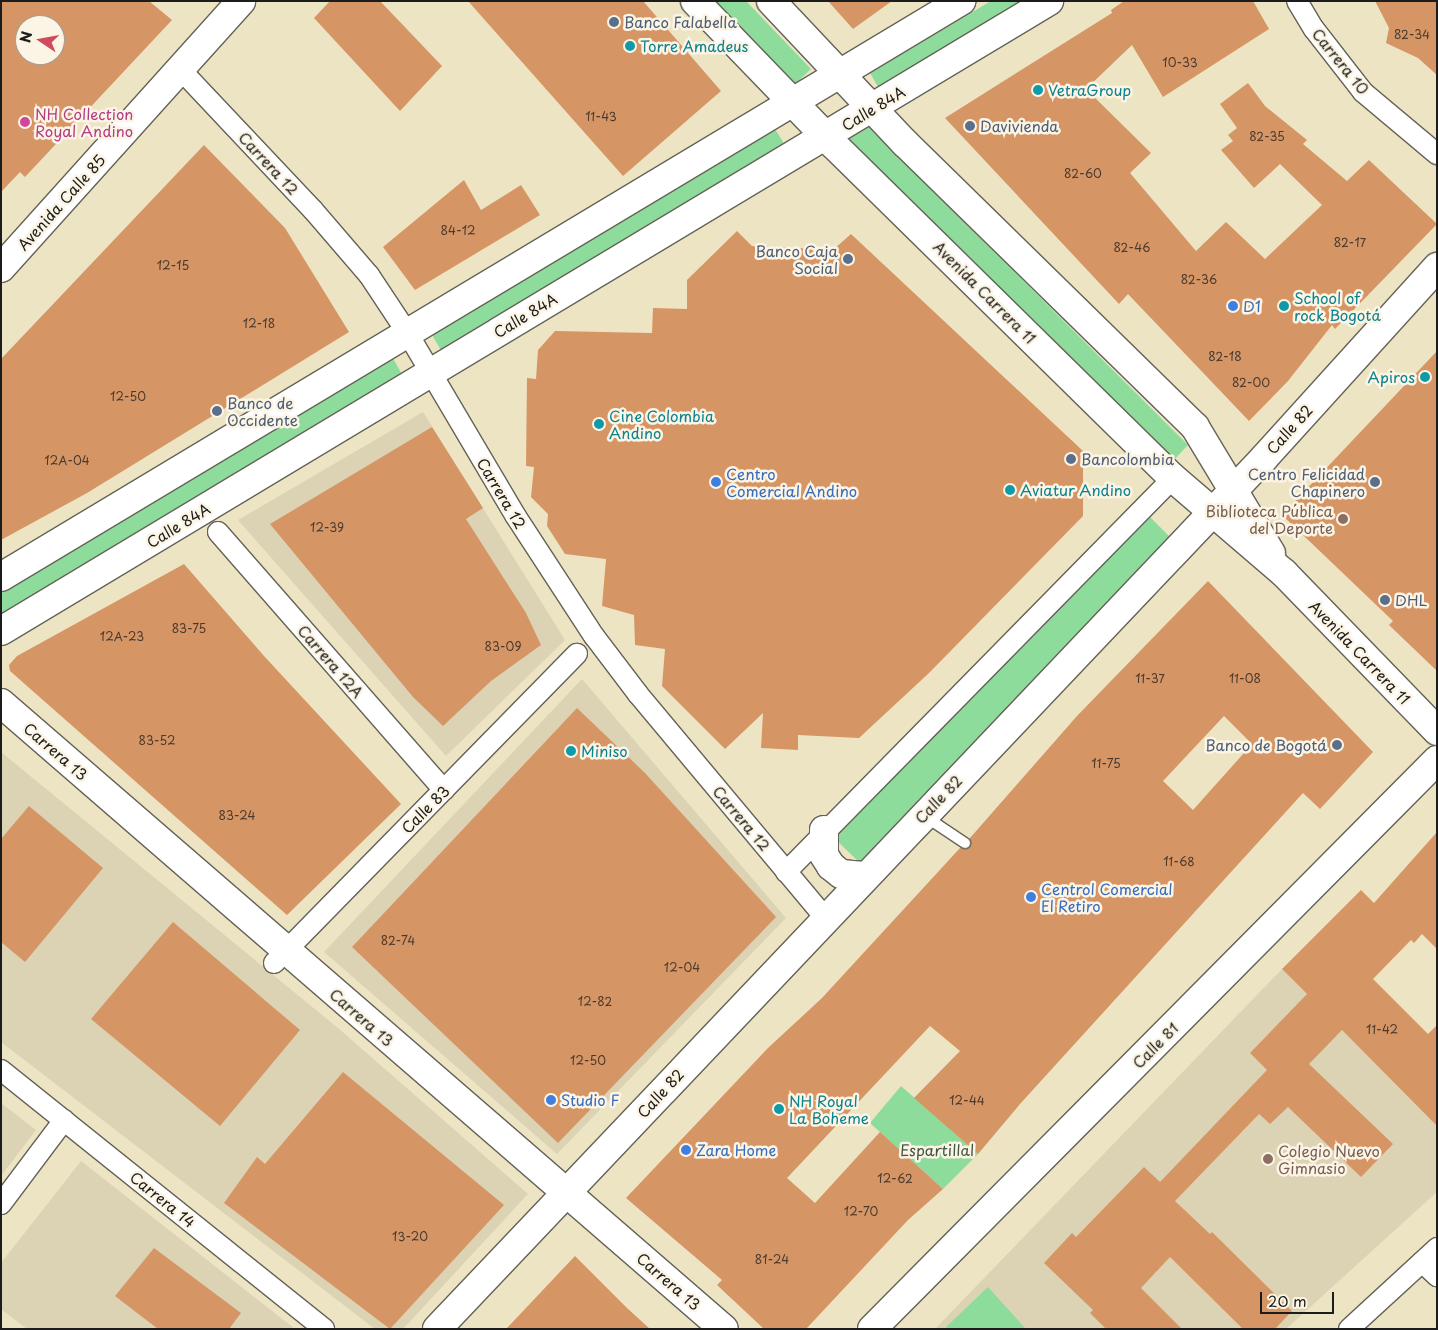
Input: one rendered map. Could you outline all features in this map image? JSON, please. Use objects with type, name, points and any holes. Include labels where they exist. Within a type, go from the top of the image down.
[{"type":"street","name":"Avenida Calle 85","points":[[1,268],[241,1]]},
{"type":"street","name":"Avenida Carrera 11","points":[[695,1],[826,136],[1173,478],[1284,573],[1437,731]]},
{"type":"street","name":"Avenida Carrera 11","points":[[771,1],[872,109],[1195,427],[1284,573]]},
{"type":"street","points":[[1,577],[961,1]]},
{"type":"street","name":"Calle 84A","points":[[1,631],[1049,1]]},
{"type":"street","name":"Carrera 10","points":[[1297,1],[1314,29],[1363,92],[1437,154]]},
{"type":"street","name":"Carrera 12","points":[[180,69],[332,232],[369,275],[408,334],[515,515],[594,636],[825,918]]},
{"type":"street","name":"Calle 82","points":[[437,1329],[864,876],[1233,490],[1437,267]]},
{"type":"street","points":[[786,872],[824,830],[1173,478]]},
{"type":"street","name":"Carrera 12A","points":[[218,532],[444,790]]},
{"type":"street","name":"Calle 83","points":[[280,957],[577,654]]},
{"type":"street","name":"Carrera 13","points":[[1,703],[280,957],[566,1192],[724,1329]]},
{"type":"street","name":"Calle 81","points":[[872,1329],[1437,760]]},
{"type":"street","points":[[824,830],[824,854],[831,866],[841,874],[864,876]]},
{"type":"street","name":"Carrera 14","points":[[1,1070],[324,1329]]},
{"type":"street","points":[[1,1204],[64,1120]]},
{"type":"street","points":[[1349,1329],[1437,1248]]},
{"type":"street","points":[[1422,1262],[1437,1276]]},
{"type":"lane","points":[[924,815],[965,843]]},
{"type":"shaded area","points":[[423,412],[565,640],[446,756],[238,520]]},
{"type":"shaded area","points":[[582,679],[786,918],[557,1154],[324,952]]},
{"type":"shaded area","points":[[1,752],[338,1028],[528,1194],[403,1329],[375,1329],[1,1042]]},
{"type":"shaded area","name":"Colegio Nuevo Gimnasio","points":[[1282,969],[1437,1126],[1437,1192],[1286,1329],[935,1329]]},
{"type":"shaded area","points":[[1,1103],[36,1130],[1,1176]]},
{"type":"shaded area","points":[[81,1161],[295,1329],[27,1329],[1,1309],[1,1263]]},
{"type":"green space","points":[[708,1],[746,1],[811,69],[791,88]]},
{"type":"green space","points":[[991,1],[1032,1],[881,92],[870,73]]},
{"type":"green space","points":[[867,125],[1188,445],[1170,464],[842,140]]},
{"type":"green space","points":[[774,127],[786,147],[443,354],[431,333]]},
{"type":"green space","points":[[391,355],[403,376],[1,616],[1,588]]},
{"type":"green space","points":[[1145,512],[1173,540],[861,864],[832,836]]},
{"type":"green space","name":"Espartillal","points":[[901,1086],[978,1154],[943,1189],[870,1123]]},
{"type":"green space","points":[[988,1287],[1026,1329],[948,1329],[946,1327]]},
{"type":"building","points":[[1,1],[149,1],[172,20],[25,177],[20,172],[1,192]]},
{"type":"building","points":[[330,1],[380,1],[442,66],[400,111],[314,18]]},
{"type":"building","points":[[468,1],[643,1],[721,91],[623,176]]},
{"type":"building","points":[[828,1],[892,1],[853,29]]},
{"type":"building","points":[[1124,1],[1253,1],[1269,29],[1163,97],[1132,45],[1086,89],[1151,153],[1130,173],[1196,251],[1226,222],[1265,259],[1322,205],[1280,164],[1254,188],[1221,150],[1233,141],[1228,135],[1237,128],[1220,104],[1248,83],[1265,106],[1307,140],[1303,144],[1347,181],[1369,160],[1437,224],[1335,329],[1332,325],[1288,381],[1249,421],[1128,294],[1119,304],[945,118],[1112,13],[1111,10]]},
{"type":"building","points":[[1375,1],[1437,1],[1437,75],[1418,58],[1386,43],[1389,28]]},
{"type":"building","points":[[204,145],[285,228],[349,332],[87,493],[1,540],[1,359]]},
{"type":"building","points":[[464,180],[481,210],[521,185],[540,215],[415,290],[383,247]]},
{"type":"building","name":"Centro Comercial Andino","points":[[737,231],[752,246],[792,248],[834,249],[851,234],[1083,451],[1083,516],[929,673],[859,738],[798,735],[798,750],[761,748],[763,713],[725,749],[662,686],[665,649],[635,645],[634,615],[602,606],[606,559],[565,554],[547,526],[548,514],[531,497],[534,467],[526,466],[527,378],[536,379],[538,350],[555,331],[652,333],[653,308],[687,309],[687,280]]},
{"type":"building","name":"Centro Felicidad Chapinero","points":[[1437,351],[1437,671],[1389,625],[1393,621],[1282,515]]},
{"type":"building","points":[[432,427],[483,508],[466,519],[526,613],[541,645],[491,681],[443,726],[413,697],[270,524]]},
{"type":"building","points":[[184,564],[264,656],[401,804],[287,915],[10,671],[9,665],[17,656]]},
{"type":"building","points":[[1208,581],[1373,752],[1320,809],[1303,793],[1020,1104],[978,1154],[914,1098],[960,1051],[930,1026],[787,1178],[815,1203],[880,1132],[943,1189],[908,1220],[806,1329],[764,1329],[717,1285],[722,1280],[626,1198],[768,1048],[822,998],[960,848],[970,847],[970,838],[1077,716]],"holes":[[[1224,716],[1252,744],[1193,810],[1163,781]]]},
{"type":"building","points":[[577,708],[645,773],[776,917],[558,1143],[352,947]]},
{"type":"building","points":[[29,806],[103,868],[25,962],[1,942],[1,839]]},
{"type":"building","points":[[1437,832],[1437,949],[1422,934],[1414,943],[1411,940],[1373,979],[1428,1034],[1437,1025],[1437,1126],[1342,1030],[1309,1064],[1393,1144],[1361,1177],[1288,1107],[1270,1124],[1259,1114],[1175,1201],[1210,1234],[1212,1232],[1292,1311],[1275,1329],[1243,1329],[1170,1257],[1141,1288],[1182,1329],[1106,1329],[1090,1313],[1093,1310],[1044,1263],[1072,1233],[1076,1237],[1144,1167],[1160,1182],[1267,1070],[1250,1053],[1307,994],[1282,969],[1361,890],[1374,903]]},
{"type":"building","points":[[173,922],[300,1030],[220,1126],[91,1019]]},
{"type":"building","points":[[343,1072],[504,1205],[390,1329],[224,1203],[257,1157],[265,1164]]},
{"type":"building","points":[[154,1248],[241,1313],[229,1329],[158,1329],[115,1296]]},
{"type":"building","points":[[575,1256],[627,1308],[650,1329],[506,1329]]},
{"type":"place","name":"Banco Falabella","points":[[614,22]]},
{"type":"place","name":"Torre Amadeus","points":[[630,46]]},
{"type":"place","name":"VetraGroup","points":[[1038,90]]},
{"type":"place","name":"NH Collection Royal Andino","points":[[25,122]]},
{"type":"place","name":"Davivienda","points":[[970,126]]},
{"type":"place","name":"Banco Caja Social","points":[[848,259]]},
{"type":"place","name":"D1","points":[[1233,306]]},
{"type":"place","name":"School of rock Bogotá","points":[[1284,306]]},
{"type":"place","name":"Apiros","points":[[1425,377]]},
{"type":"place","name":"Banco de Occidente","points":[[217,411]]},
{"type":"place","name":"Cine Colombia Andino","points":[[599,424]]},
{"type":"place","name":"Bancolombia","points":[[1071,459]]},
{"type":"place","name":"Centro Comercial Andino","points":[[716,482]]},
{"type":"place","name":"Centro Felicidad Chapinero","points":[[1375,482]]},
{"type":"place","name":"Aviatur Andino","points":[[1010,490]]},
{"type":"place","name":"Biblioteca Pública del Deporte","points":[[1343,519]]},
{"type":"place","name":"DHL","points":[[1385,600]]},
{"type":"place","name":"Banco de Bogotá","points":[[1337,745]]},
{"type":"place","name":"Miniso","points":[[571,751]]},
{"type":"place","name":"Centrol Comercial El Retiro","points":[[1031,897]]},
{"type":"place","name":"Studio F","points":[[551,1100]]},
{"type":"place","name":"NH Royal La Boheme","points":[[779,1109]]},
{"type":"place","name":"Zara Home","points":[[686,1150]]},
{"type":"place","name":"Colegio Nuevo Gimnasio","points":[[1268,1159]]}]
